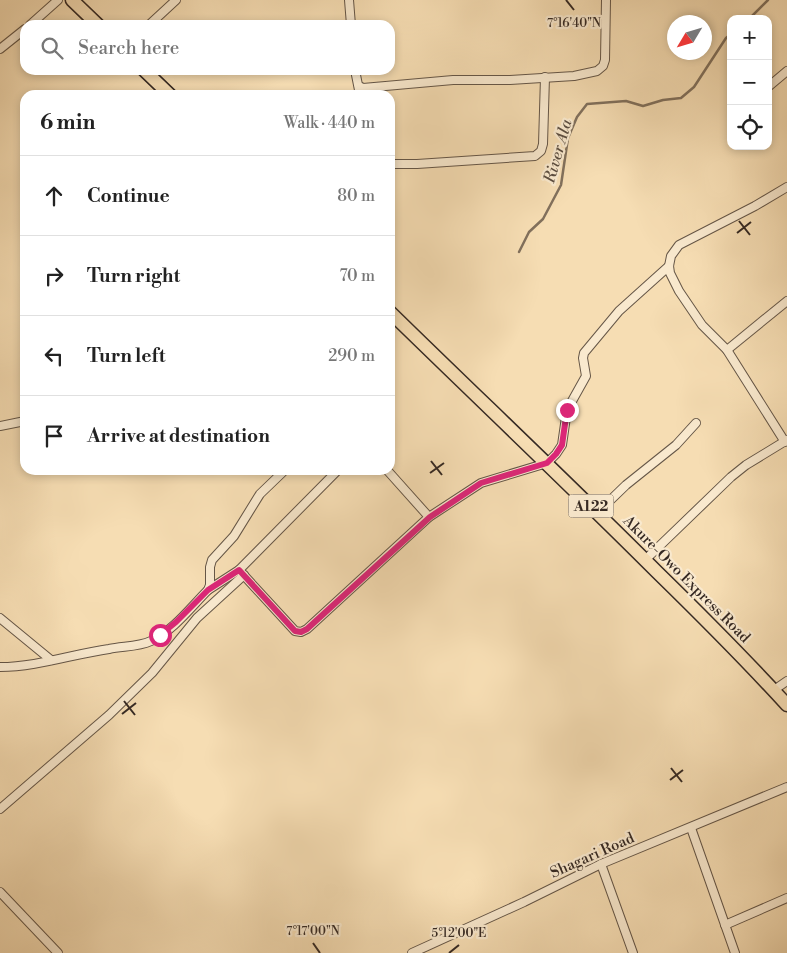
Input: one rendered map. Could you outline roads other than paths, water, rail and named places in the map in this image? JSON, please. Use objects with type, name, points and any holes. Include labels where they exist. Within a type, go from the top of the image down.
[{"type":"highway","points":[[72,0],[93,20]]},
{"type":"highway","points":[[149,75],[165,90]]},
{"type":"highway","name":"Akure-Owo Express Road","points":[[395,319],[547,463],[787,705]]},
{"type":"street","points":[[36,20],[58,0]]},
{"type":"street","points":[[154,20],[176,0]]},
{"type":"street","points":[[349,0],[351,20]]},
{"type":"street","points":[[359,86],[363,88],[453,80],[510,80],[581,75],[597,71],[603,66],[605,60],[606,0]]},
{"type":"street","points":[[0,49],[20,33]]},
{"type":"street","points":[[772,84],[787,71]]},
{"type":"street","points":[[355,75],[359,90]]},
{"type":"street","points":[[395,164],[535,156],[541,151],[543,144],[546,77]]},
{"type":"street","points":[[645,560],[731,477],[746,465],[786,441],[727,350],[702,325],[679,291],[670,273],[669,266],[671,256],[679,245],[755,206],[787,187]]},
{"type":"street","points":[[242,572],[295,631],[301,632],[307,629],[430,517],[481,483],[547,463],[562,445],[567,410],[586,376],[584,353],[619,311],[669,266]]},
{"type":"street","points":[[727,350],[787,302]]},
{"type":"street","points":[[0,426],[20,422]]},
{"type":"street","points":[[597,513],[626,485],[676,445],[696,423]]},
{"type":"street","points":[[208,590],[212,560],[234,536],[260,494],[280,475]]},
{"type":"street","points":[[0,809],[109,715],[152,673],[197,618],[333,475]]},
{"type":"street","points":[[392,475],[430,517]]},
{"type":"street","points":[[0,667],[19,667],[151,641],[176,622],[208,590],[242,572]]},
{"type":"street","points":[[0,618],[51,660]]},
{"type":"street","points":[[774,690],[787,681]]},
{"type":"street","name":"Shagari Road","points":[[412,953],[601,864],[787,787]]},
{"type":"street","points":[[691,828],[735,953]]},
{"type":"street","points":[[601,864],[632,953]]},
{"type":"street","points":[[0,892],[58,953]]},
{"type":"street","points":[[725,925],[787,898]]},
{"type":"waterway","name":"River Ala","points":[[753,15],[768,0]]},
{"type":"waterway","name":"River Ala","points":[[519,252],[529,232],[543,219],[561,185],[568,138],[577,117],[587,104],[626,101],[643,106],[663,100],[681,98],[694,87],[727,37]]}]
